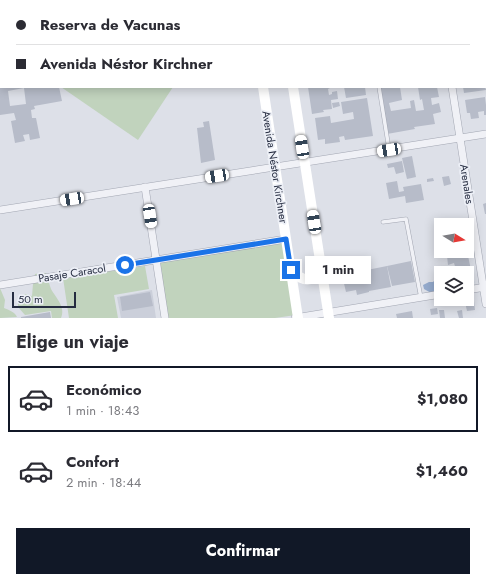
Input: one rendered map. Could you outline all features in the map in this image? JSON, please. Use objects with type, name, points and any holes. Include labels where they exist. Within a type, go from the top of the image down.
[{"type":"main road","name":"Avenida Néstor Kirchner","points":[[263,88],[291,270],[296,318]]},
{"type":"main road","points":[[292,88],[329,315]]},
{"type":"main road","points":[[291,270],[302,278],[307,280],[312,279],[320,271],[321,264]]},
{"type":"street","name":"Arenales","points":[[452,88],[485,287],[486,304]]},
{"type":"street","points":[[0,210],[486,134]]},
{"type":"street","points":[[145,187],[165,318]]},
{"type":"street","name":"Pasaje Caracol","points":[[0,285],[286,239]]},
{"type":"street","points":[[474,289],[485,287]]},
{"type":"street","points":[[296,318],[329,315],[434,295]]},
{"type":"lane","points":[[379,88],[389,150]]},
{"type":"lane","points":[[383,222],[406,219],[421,298]]},
{"type":"shaded area","points":[[152,290],[156,318],[121,318],[117,297]]},
{"type":"green space","points":[[62,88],[172,88],[138,140]]},
{"type":"green space","points":[[284,241],[296,315],[275,318],[168,318],[159,261]]},
{"type":"green space","points":[[145,266],[149,289],[114,295],[118,318],[69,318],[63,278]]},
{"type":"green space","points":[[46,273],[51,289],[60,303],[62,310],[61,318],[52,318],[51,311],[25,315],[18,307],[18,299],[25,294],[32,296],[35,274]]},
{"type":"green space","points":[[0,288],[5,300],[4,308],[13,312],[17,317],[0,318]]},
{"type":"water","points":[[434,281],[433,294],[424,289],[423,285]]},
{"type":"building","points":[[0,88],[24,88],[59,88],[62,101],[34,106],[35,109],[31,110],[32,118],[36,118],[40,138],[30,140],[29,134],[23,135],[25,141],[15,143],[11,121],[16,120],[14,113],[0,115]],"holes":[[[24,88],[26,104],[10,106],[8,91]]]},
{"type":"building","points":[[308,88],[330,88],[328,89],[329,95],[332,94],[332,92],[337,91],[338,99],[331,100],[332,109],[323,110],[324,112],[312,114]]},
{"type":"building","points":[[344,88],[365,88],[366,95],[346,98]]},
{"type":"building","points":[[380,88],[400,88],[402,100],[389,103],[391,111],[411,108],[410,101],[414,100],[416,111],[424,110],[422,99],[420,100],[418,88],[437,88],[439,97],[431,98],[432,105],[439,103],[441,112],[433,114],[435,124],[414,127],[415,129],[387,134]]},
{"type":"building","points":[[463,88],[485,88],[486,90],[464,93]]},
{"type":"building","points":[[485,97],[486,115],[484,115],[484,111],[478,112],[479,118],[471,119],[470,113],[467,113],[465,100]]},
{"type":"building","points":[[367,98],[373,136],[345,140],[344,136],[339,137],[340,142],[325,144],[325,139],[318,140],[315,118],[330,116],[331,123],[354,119],[353,112],[343,114],[341,102]]},
{"type":"building","points":[[339,102],[340,106],[333,108],[332,103]]},
{"type":"building","points":[[209,121],[215,160],[201,163],[197,128],[204,127],[203,122]]},
{"type":"building","points":[[412,156],[416,177],[407,179],[402,158]]},
{"type":"building","points":[[402,161],[404,172],[396,174],[394,167],[388,168],[387,164]]},
{"type":"building","points":[[449,176],[451,184],[444,186],[442,177]]},
{"type":"building","points":[[433,178],[434,181],[427,182],[427,179]]},
{"type":"building","points":[[397,181],[399,192],[404,191],[403,187],[421,184],[424,200],[406,203],[405,196],[389,199],[386,183]]},
{"type":"building","points":[[486,203],[486,214],[485,214],[483,204]]},
{"type":"building","points":[[447,258],[468,258],[470,266],[455,266],[454,263],[448,265]]},
{"type":"building","points":[[411,261],[415,282],[392,286],[387,266]]},
{"type":"building","points":[[387,266],[391,287],[357,295],[356,290],[346,292],[342,275]]},
{"type":"building","points":[[150,292],[153,306],[122,311],[120,297]]},
{"type":"building","points":[[474,301],[475,310],[467,311],[466,306],[474,306]]},
{"type":"building","points":[[437,308],[438,314],[431,315],[430,309]]},
{"type":"building","points":[[439,310],[444,310],[445,318],[440,318]]},
{"type":"building","points":[[462,310],[463,318],[459,318],[457,311]]},
{"type":"building","points":[[412,311],[413,318],[397,318],[396,314]]},
{"type":"building","points":[[50,312],[51,318],[21,318],[21,317]]},
{"type":"route","points":[[125,265],[286,239],[291,270]]}]
